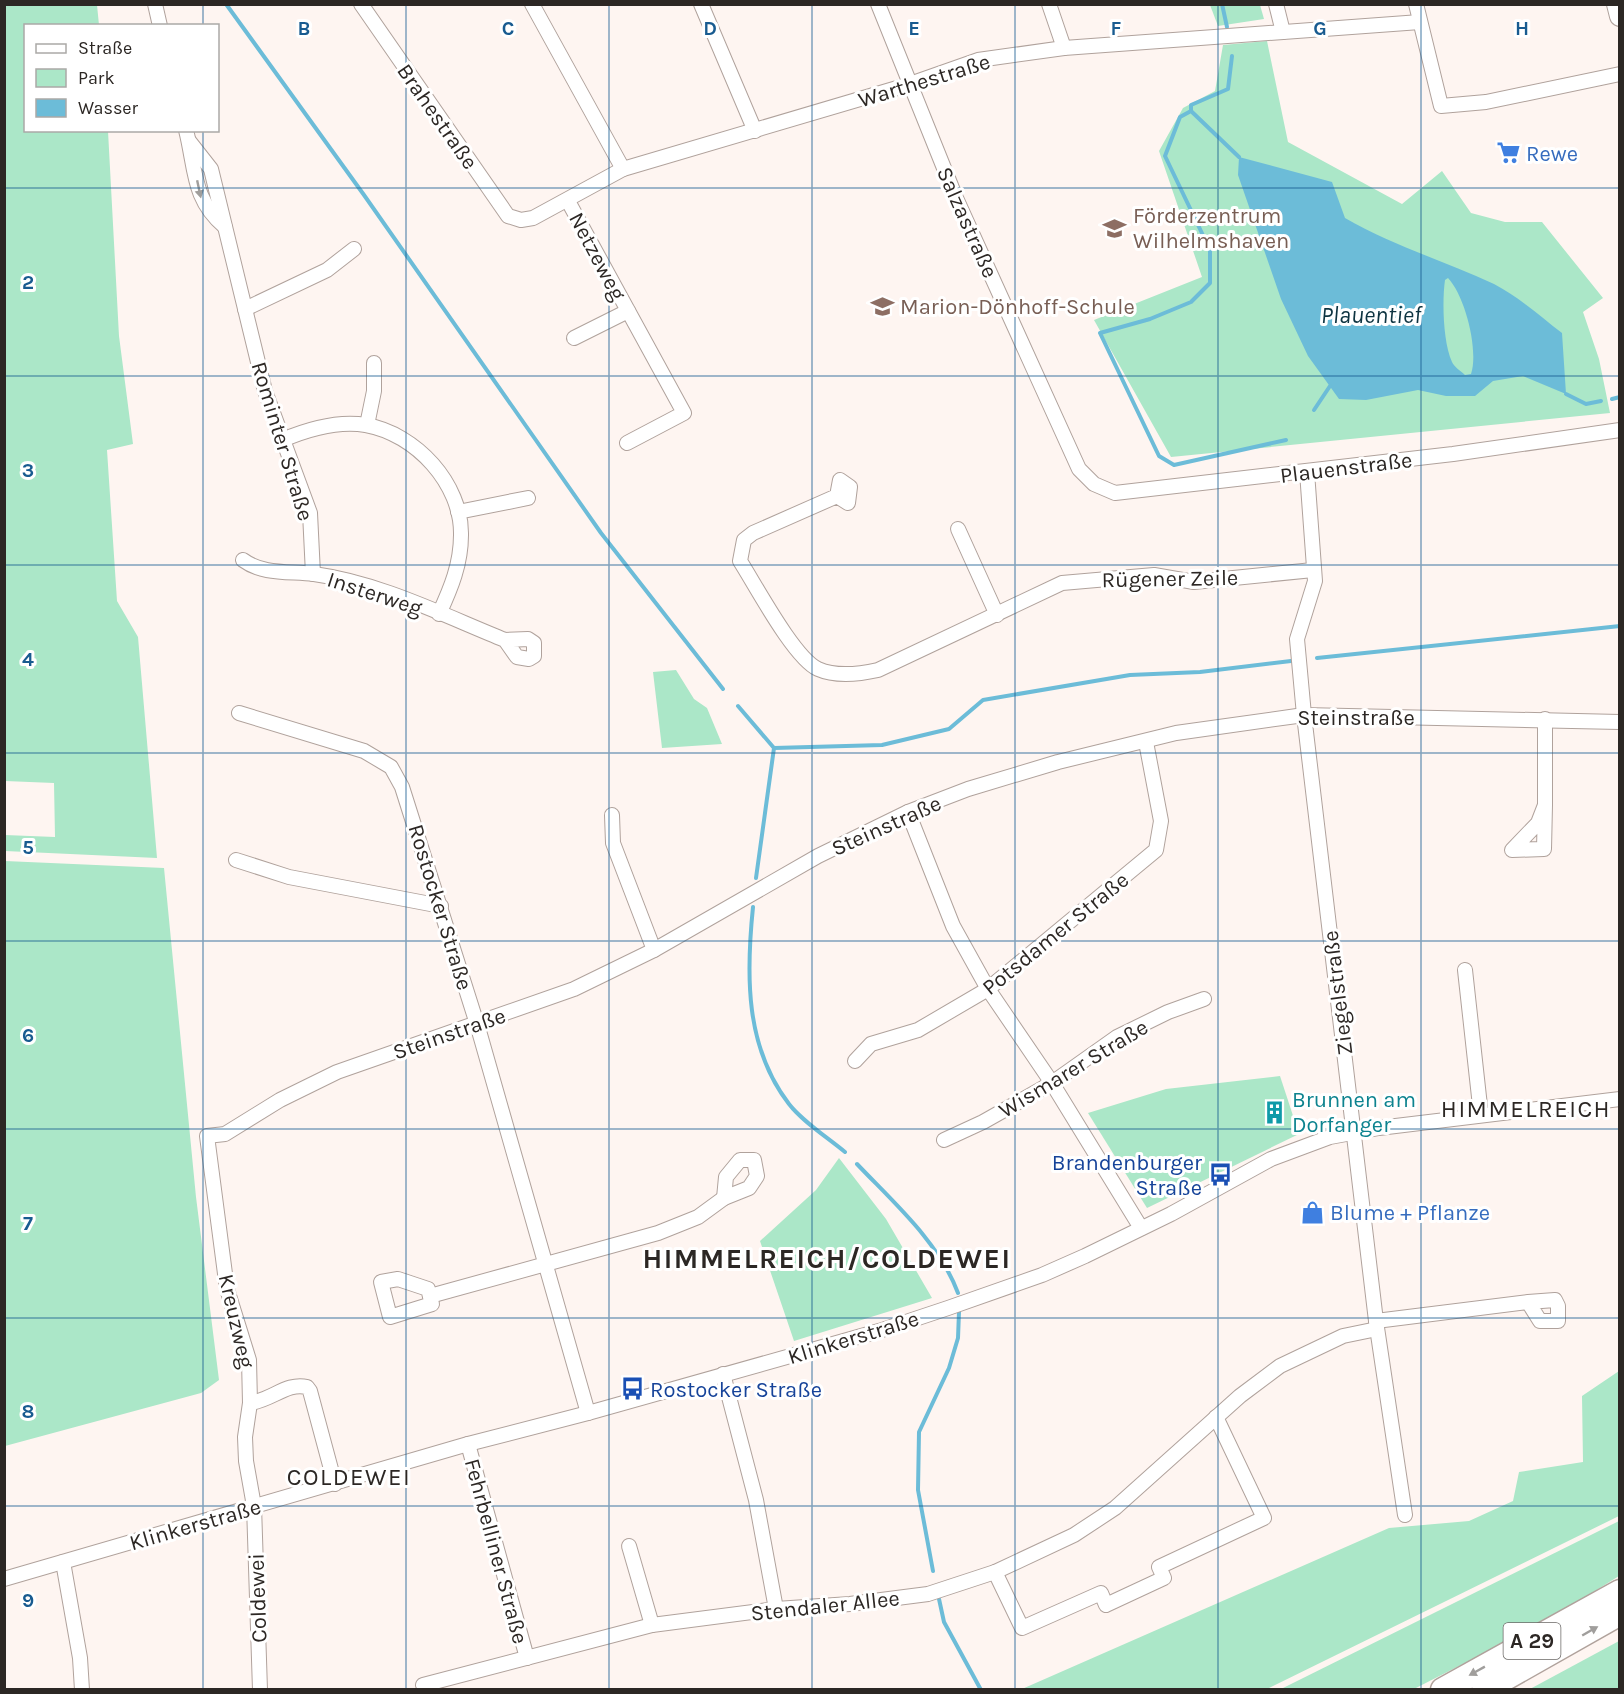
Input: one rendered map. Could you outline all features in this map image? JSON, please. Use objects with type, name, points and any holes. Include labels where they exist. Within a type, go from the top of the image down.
[{"type":"highway","name":"A 29","points":[[1443,1689],[1620,1592]]},
{"type":"highway","name":"A 29","points":[[1484,1689],[1620,1613]]},
{"type":"main road","points":[[1617,4],[1620,16]]},
{"type":"street","points":[[155,4],[160,24]]},
{"type":"street","name":"Brahestraße","points":[[361,4],[508,216],[520,220]]},
{"type":"street","points":[[532,4],[623,169]]},
{"type":"street","points":[[701,4],[755,131]]},
{"type":"street","name":"Salzastraße","points":[[878,4],[956,198],[1079,469]]},
{"type":"street","points":[[1049,4],[1064,48]]},
{"type":"street","points":[[1276,4],[1282,32]]},
{"type":"street","points":[[1416,4],[1441,106],[1486,102],[1620,74]]},
{"type":"street","name":"Warthestraße","points":[[520,220],[533,218],[568,201],[623,169],[910,84],[978,60],[1064,48],[1420,22]]},
{"type":"street","name":"Rominter Straße","points":[[187,136],[211,169],[265,391],[310,513],[312,574]]},
{"type":"street","name":"Netzeweg","points":[[568,201],[684,413],[627,443]]},
{"type":"street","points":[[245,309],[327,270],[354,249]]},
{"type":"street","name":"Netzeweg","points":[[573,338],[628,311]]},
{"type":"street","points":[[367,425],[374,391],[374,363]]},
{"type":"street","points":[[282,440],[305,430],[336,424],[367,425],[399,437],[428,458],[446,482],[458,512],[461,534],[458,566],[439,614]]},
{"type":"street","name":"Plauenstraße","points":[[1079,469],[1094,484],[1115,493],[1307,472],[1620,430]]},
{"type":"street","name":"Ziegelstraße","points":[[1307,472],[1315,581],[1297,639],[1304,715],[1376,1325],[1405,1515]]},
{"type":"street","name":"Rügener Zeile","points":[[837,496],[753,533],[744,540],[740,561],[802,658],[819,670],[854,675],[878,670],[1062,583],[1154,574],[1194,582],[1313,570]]},
{"type":"street","points":[[458,512],[528,498]]},
{"type":"street","points":[[958,529],[997,615]]},
{"type":"street","name":"Insterweg","points":[[243,561],[254,569],[312,574],[366,585],[505,640]]},
{"type":"street","name":"Rostocker Straße","points":[[239,713],[364,752],[391,767],[402,787],[477,1024],[588,1413]]},
{"type":"street","name":"Steinstraße","points":[[207,1136],[225,1134],[280,1100],[338,1072],[574,989],[654,950],[818,856],[908,812],[968,789],[1058,762],[1176,733],[1304,715],[1620,722]]},
{"type":"street","points":[[1545,719],[1545,806]]},
{"type":"street","name":"Potsdamer Straße","points":[[855,1061],[871,1044],[918,1030],[988,990],[1156,850],[1161,821],[1146,742]]},
{"type":"street","points":[[908,812],[952,926],[988,990],[1052,1083],[1141,1228]]},
{"type":"street","points":[[612,815],[613,843],[654,950]]},
{"type":"street","points":[[236,860],[289,877],[441,906]]},
{"type":"street","points":[[1465,970],[1481,1115]]},
{"type":"street","name":"Wismarer Straße","points":[[944,1140],[983,1122],[1052,1083],[1117,1037],[1168,1012],[1204,999]]},
{"type":"street","name":"Klinkerstraße","points":[[4,1579],[335,1484],[468,1443],[588,1413],[879,1331],[1042,1275],[1141,1228],[1271,1159],[1307,1145],[1354,1132],[1620,1099]]},
{"type":"street","name":"Kreuzweg","points":[[207,1136],[227,1288],[249,1360],[250,1402],[245,1437],[246,1461],[254,1506]]},
{"type":"street","points":[[430,1296],[658,1233],[698,1217],[724,1198]]},
{"type":"street","name":"Stendaler Allee","points":[[423,1685],[652,1625],[776,1609],[850,1604],[928,1594],[994,1572],[1074,1535],[1115,1508],[1186,1447],[1216,1417],[1280,1366],[1342,1336],[1376,1325],[1528,1302]]},
{"type":"street","points":[[723,1374],[756,1500],[776,1609]]},
{"type":"street","points":[[250,1402],[272,1398],[288,1388],[307,1387],[335,1484]]},
{"type":"street","points":[[994,1572],[1022,1628],[1101,1593],[1106,1605],[1164,1578],[1159,1567],[1264,1518],[1216,1417]]},
{"type":"street","name":"Fehrbelliner Straße","points":[[468,1443],[527,1658]]},
{"type":"street","name":"Coldewei","points":[[254,1506],[260,1689]]},
{"type":"street","points":[[630,1546],[652,1625]]},
{"type":"street","points":[[63,1562],[80,1658],[82,1689]]},
{"type":"green space","points":[[5,4],[97,5],[99,24],[24,24],[24,132],[108,132],[119,336],[133,444],[107,450],[117,601],[138,637],[157,858],[5,851],[5,835],[55,837],[54,783],[5,781]]},
{"type":"green space","points":[[1210,5],[1260,5],[1264,19],[1218,26]]},
{"type":"green space","points":[[1267,41],[1288,142],[1402,204],[1442,171],[1471,213],[1505,222],[1542,222],[1603,298],[1583,312],[1599,359],[1610,413],[1171,457],[1094,320],[1202,277],[1159,151],[1183,108],[1215,91],[1223,45]]},
{"type":"green space","points":[[676,670],[694,699],[707,708],[722,744],[662,748],[653,672]]},
{"type":"green space","points":[[5,861],[164,868],[196,1197],[219,1380],[201,1393],[5,1446]]},
{"type":"green space","points":[[1280,1076],[1299,1134],[1147,1208],[1088,1113],[1166,1089]]},
{"type":"green space","points":[[839,1158],[886,1219],[932,1298],[794,1341],[760,1241],[816,1190]]},
{"type":"green space","points":[[1619,1371],[1619,1516],[1267,1689],[1022,1689],[1389,1528],[1469,1521],[1513,1501],[1519,1472],[1583,1462],[1582,1396]]},
{"type":"green space","points":[[1619,1521],[1619,1576],[1547,1621],[1414,1689],[1279,1690]]},
{"type":"green space","points":[[1619,1641],[1619,1689],[1530,1689]]},
{"type":"water","name":"Plauentief","points":[[1239,157],[1332,182],[1345,218],[1400,245],[1494,284],[1512,295],[1562,333],[1566,394],[1523,376],[1493,381],[1475,396],[1446,396],[1418,390],[1366,400],[1339,399],[1308,356],[1281,299],[1238,175]],"holes":[[[1448,278],[1465,310],[1472,338],[1473,364],[1471,374],[1465,375],[1452,362],[1445,333],[1445,280]]]},
{"type":"waterway","points":[[226,4],[364,195],[601,533],[723,689]]},
{"type":"waterway","points":[[1222,4],[1227,27]]},
{"type":"waterway","points":[[1191,111],[1191,105],[1228,89],[1232,56]]},
{"type":"waterway","points":[[1239,157],[1191,111],[1180,117],[1165,156],[1210,250],[1210,283],[1191,302],[1150,319],[1100,333],[1159,456],[1174,465],[1286,440]]},
{"type":"waterway","points":[[1314,410],[1330,386]]},
{"type":"waterway","points":[[1566,394],[1586,404],[1601,401]]},
{"type":"waterway","points":[[1612,399],[1620,397]]},
{"type":"waterway","points":[[1317,658],[1620,626]]},
{"type":"waterway","points":[[774,748],[882,745],[949,729],[983,700],[1130,675],[1200,672],[1291,661]]},
{"type":"waterway","points":[[738,706],[774,748],[756,878]]},
{"type":"waterway","points":[[753,907],[749,958],[750,984],[756,1035],[764,1059],[775,1082],[795,1111],[845,1152]]},
{"type":"waterway","points":[[857,1164],[900,1208],[927,1240],[950,1274],[958,1293]]},
{"type":"waterway","points":[[933,1571],[918,1490],[919,1432],[949,1368],[958,1338],[959,1312]]},
{"type":"waterway","points":[[939,1599],[944,1622],[981,1690]]},
{"type":"place","name":"Rewe","points":[[1508,153]]},
{"type":"place","name":"Förderzentrum Wilhelmshaven","points":[[1115,228]]},
{"type":"place","name":"Marion-Dönhoff-Schule","points":[[882,306]]},
{"type":"place","name":"Brunnen am Dorfanger","points":[[1274,1112]]},
{"type":"place","name":"Brandenburger Straße","points":[[1220,1175]]},
{"type":"place","name":"Blume + Pflanze","points":[[1312,1212]]},
{"type":"place","name":"Rostocker Straße","points":[[632,1389]]},
{"type":"district","name":"HIMMELREICH","points":[[1526,1109]]},
{"type":"district","name":"HIMMELREICH/COLDEWEI","points":[[827,1258]]},
{"type":"district","name":"COLDEWEI","points":[[349,1477]]}]
